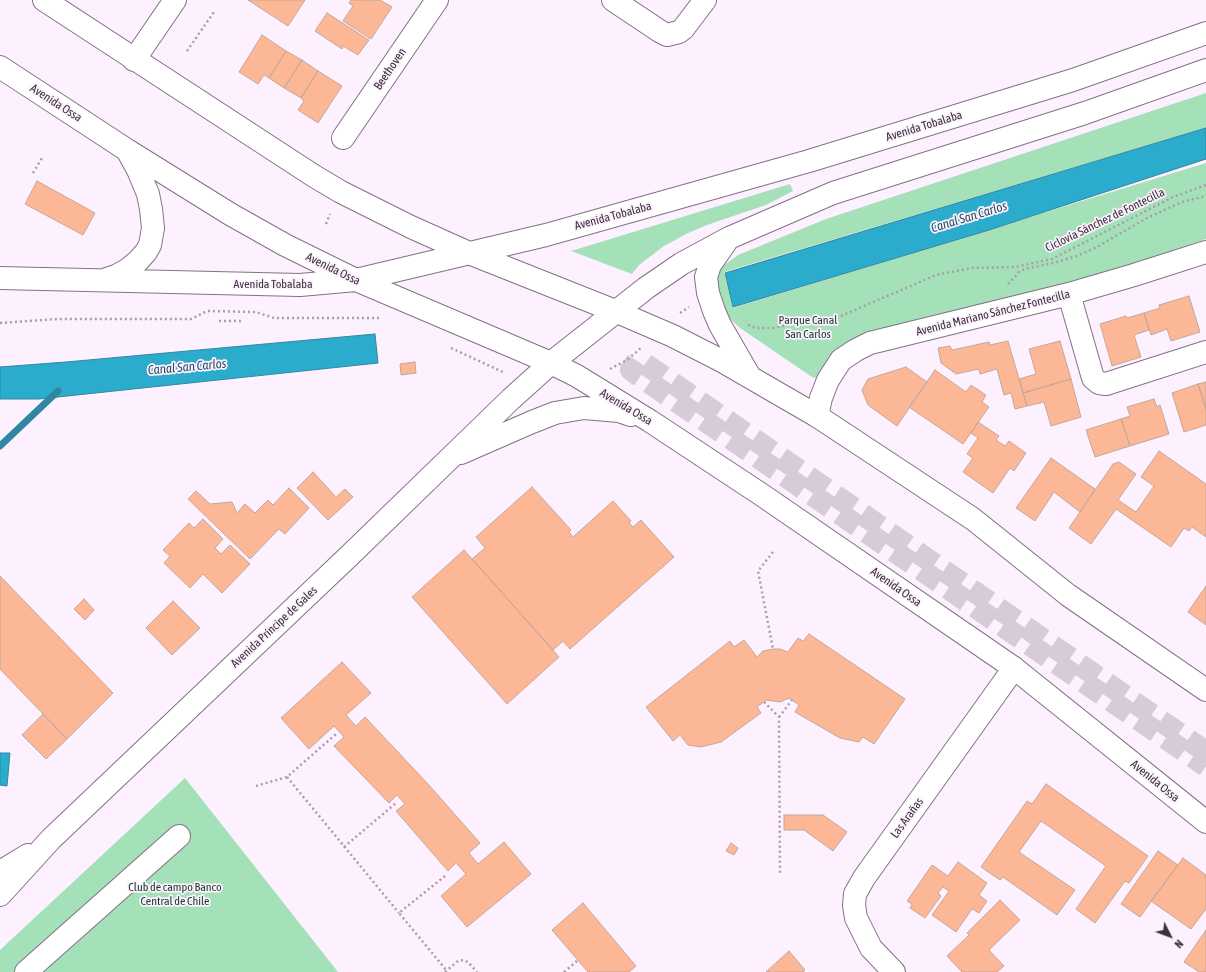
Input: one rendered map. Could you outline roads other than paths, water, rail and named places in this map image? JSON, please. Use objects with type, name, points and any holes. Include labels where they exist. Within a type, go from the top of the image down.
[{"type":"main road","points":[[44,0],[134,60],[321,180],[411,227],[469,253],[661,330],[750,377],[817,416],[973,519],[1068,595],[1206,690]]},
{"type":"main road","points":[[134,60],[175,0]]},
{"type":"main road","name":"Beethoven","points":[[343,138],[437,0]]},
{"type":"main road","points":[[613,0],[667,35],[679,32],[683,29],[705,0]]},
{"type":"main road","name":"Avenida Tobalaba","points":[[0,278],[300,285],[356,280],[546,235],[809,160],[1051,87],[1206,33]]},
{"type":"main road","name":"Avenida Ossa","points":[[0,67],[127,150],[243,222],[285,245],[356,280],[551,363],[650,420],[1014,668],[1206,822]]},
{"type":"main road","points":[[551,363],[646,288],[681,264],[729,238],[833,193],[1085,113],[1206,70]]},
{"type":"main road","points":[[102,280],[116,276],[127,270],[138,261],[150,245],[153,228],[148,194],[138,170],[127,150]]},
{"type":"main road","points":[[729,238],[710,265],[706,277],[708,293],[720,324],[750,377]]},
{"type":"main road","name":"Avenida Mariano Sánchez Fontecilla","points":[[817,416],[821,398],[828,380],[842,360],[856,350],[870,343],[1069,294],[1206,252]]},
{"type":"main road","points":[[1069,294],[1094,378],[1099,383],[1106,384],[1206,352]]},
{"type":"main road","name":"Avenida Príncipe de Gales","points":[[0,894],[51,839],[344,561],[447,459],[526,384],[551,363]]},
{"type":"main road","points":[[447,459],[555,413],[584,408],[619,411],[650,420]]},
{"type":"main road","name":"Las Arañas","points":[[894,972],[871,948],[856,918],[854,905],[855,894],[864,878],[1014,668]]},
{"type":"main road","points":[[26,972],[179,836]]},
{"type":"main road","points":[[0,872],[24,858],[51,839]]},
{"type":"water","name":"Canal San Carlos","points":[[1206,128],[1206,159],[989,230],[733,307],[725,273]]},
{"type":"water","name":"Canal San Carlos","points":[[375,334],[378,363],[39,399],[0,399],[0,367]]},
{"type":"water","points":[[0,753],[10,753],[7,786],[0,785]]},
{"type":"waterway","points":[[0,446],[58,391]]},
{"type":"tunnel","points":[[1206,752],[638,359],[631,370],[1206,766]]},
{"type":"park label","name":"Parque Canal San Carlos","points":[[808,327]]},
{"type":"park label","name":"Club de campo Banco Central de Chile","points":[[175,894]]}]
